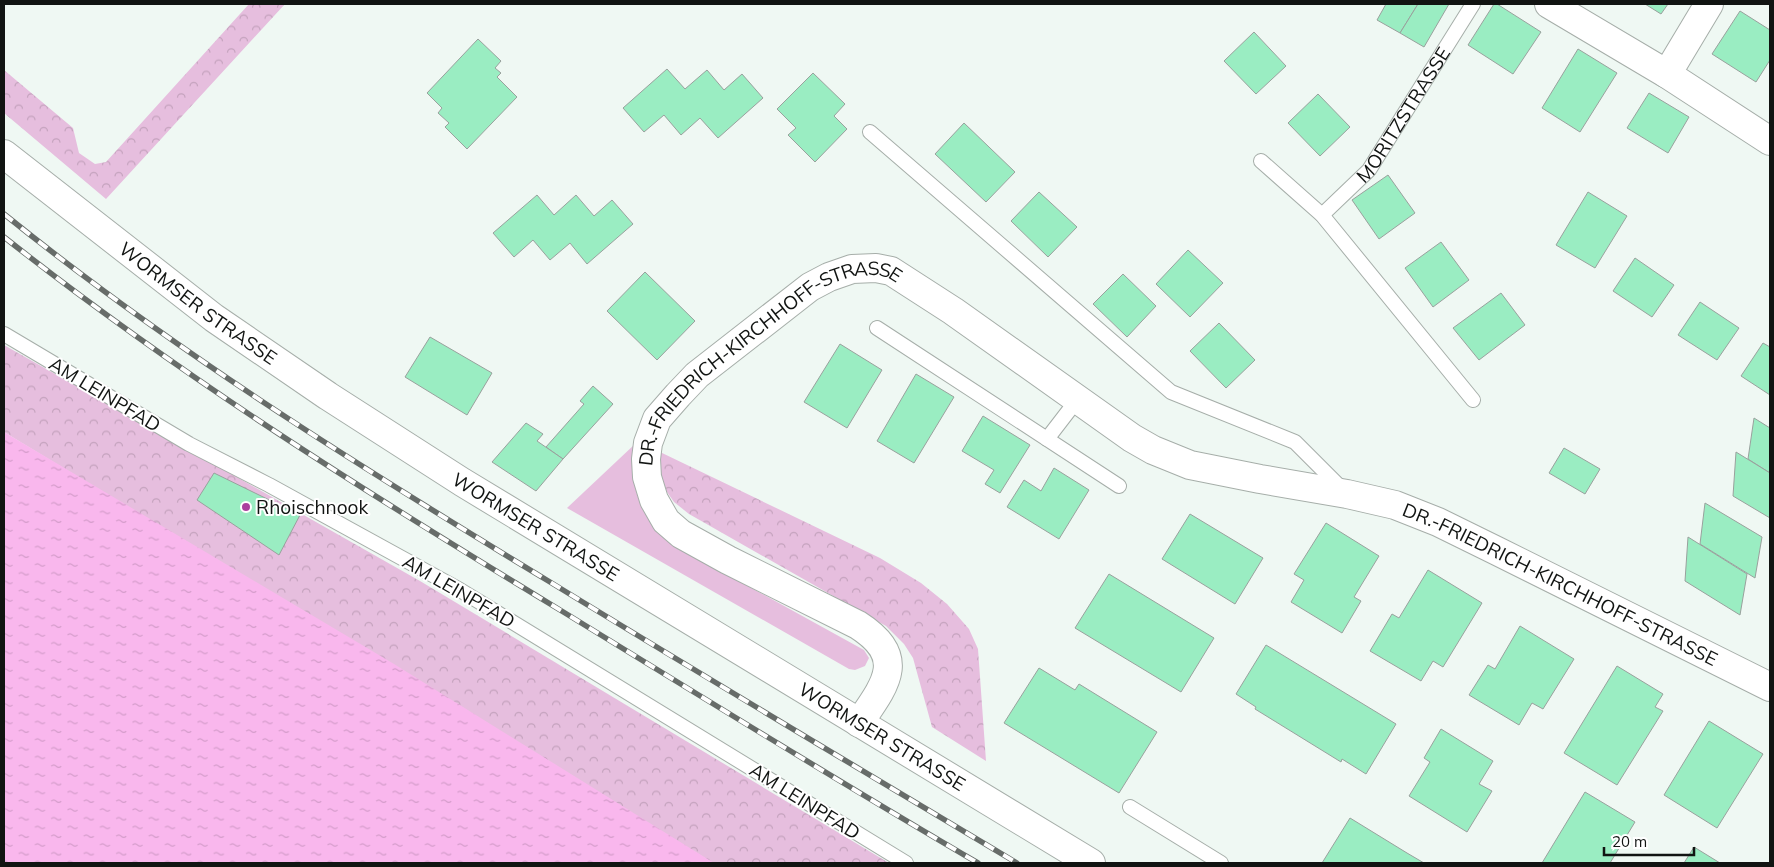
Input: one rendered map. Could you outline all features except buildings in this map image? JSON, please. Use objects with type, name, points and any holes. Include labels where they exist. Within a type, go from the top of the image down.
[{"type":"street","points":[[1548,4],[1667,74],[1770,141]]},
{"type":"street","points":[[1667,74],[1709,4]]},
{"type":"street","name":"WORMSER STRASSE","points":[[4,154],[214,318],[328,396],[462,482],[1091,863]]},
{"type":"street","name":"DR.-FRIEDRICH-KIRCHHOFF-STRASSE","points":[[859,723],[886,678],[888,668],[886,655],[881,645],[872,634],[858,625],[680,534],[666,520],[654,500],[646,459],[648,443],[657,419],[697,376],[810,287],[852,268],[876,268],[891,271],[953,311],[1077,400],[1132,438],[1153,450],[1190,465],[1347,494],[1395,505],[1438,522],[1770,687]]},
{"type":"lane","name":"MORITZSTRASSE","points":[[1322,215],[1369,170],[1473,4]]},
{"type":"lane","points":[[870,132],[1171,392],[1295,442],[1347,494]]},
{"type":"lane","points":[[1261,161],[1322,215],[1473,400]]},
{"type":"lane","name":"DR.-FRIEDRICH-KIRCHHOFF-STRASSE","points":[[877,328],[1120,486]]},
{"type":"lane","name":"AM LEINPFAD","points":[[4,334],[189,444],[269,485],[460,590],[906,863]]},
{"type":"lane","points":[[1047,438],[1077,400]]},
{"type":"lane","points":[[1130,807],[1220,863]]},
{"type":"green space","points":[[249,4],[285,4],[106,199],[4,113],[4,70],[73,128],[79,153],[95,164],[106,162]]},
{"type":"green space","points":[[4,345],[420,581],[889,863],[713,863],[4,432]]},
{"type":"green space","points":[[635,444],[635,488],[644,510],[658,529],[686,552],[864,650],[869,658],[865,666],[855,670],[849,669],[567,508]]},
{"type":"green space","points":[[660,452],[880,558],[921,583],[947,604],[969,629],[978,649],[986,761],[932,727],[913,658],[904,644],[886,626],[689,514],[674,502],[660,482]]},
{"type":"water","points":[[4,432],[394,664],[714,863],[4,863]]},
{"type":"railway","points":[[4,214],[135,314],[202,361],[340,452],[666,653],[1017,863]]},
{"type":"railway","points":[[4,237],[71,289],[208,387],[349,480],[874,802],[978,863]]},
{"type":"place","name":"Rhoischnook","points":[[246,507]]}]
